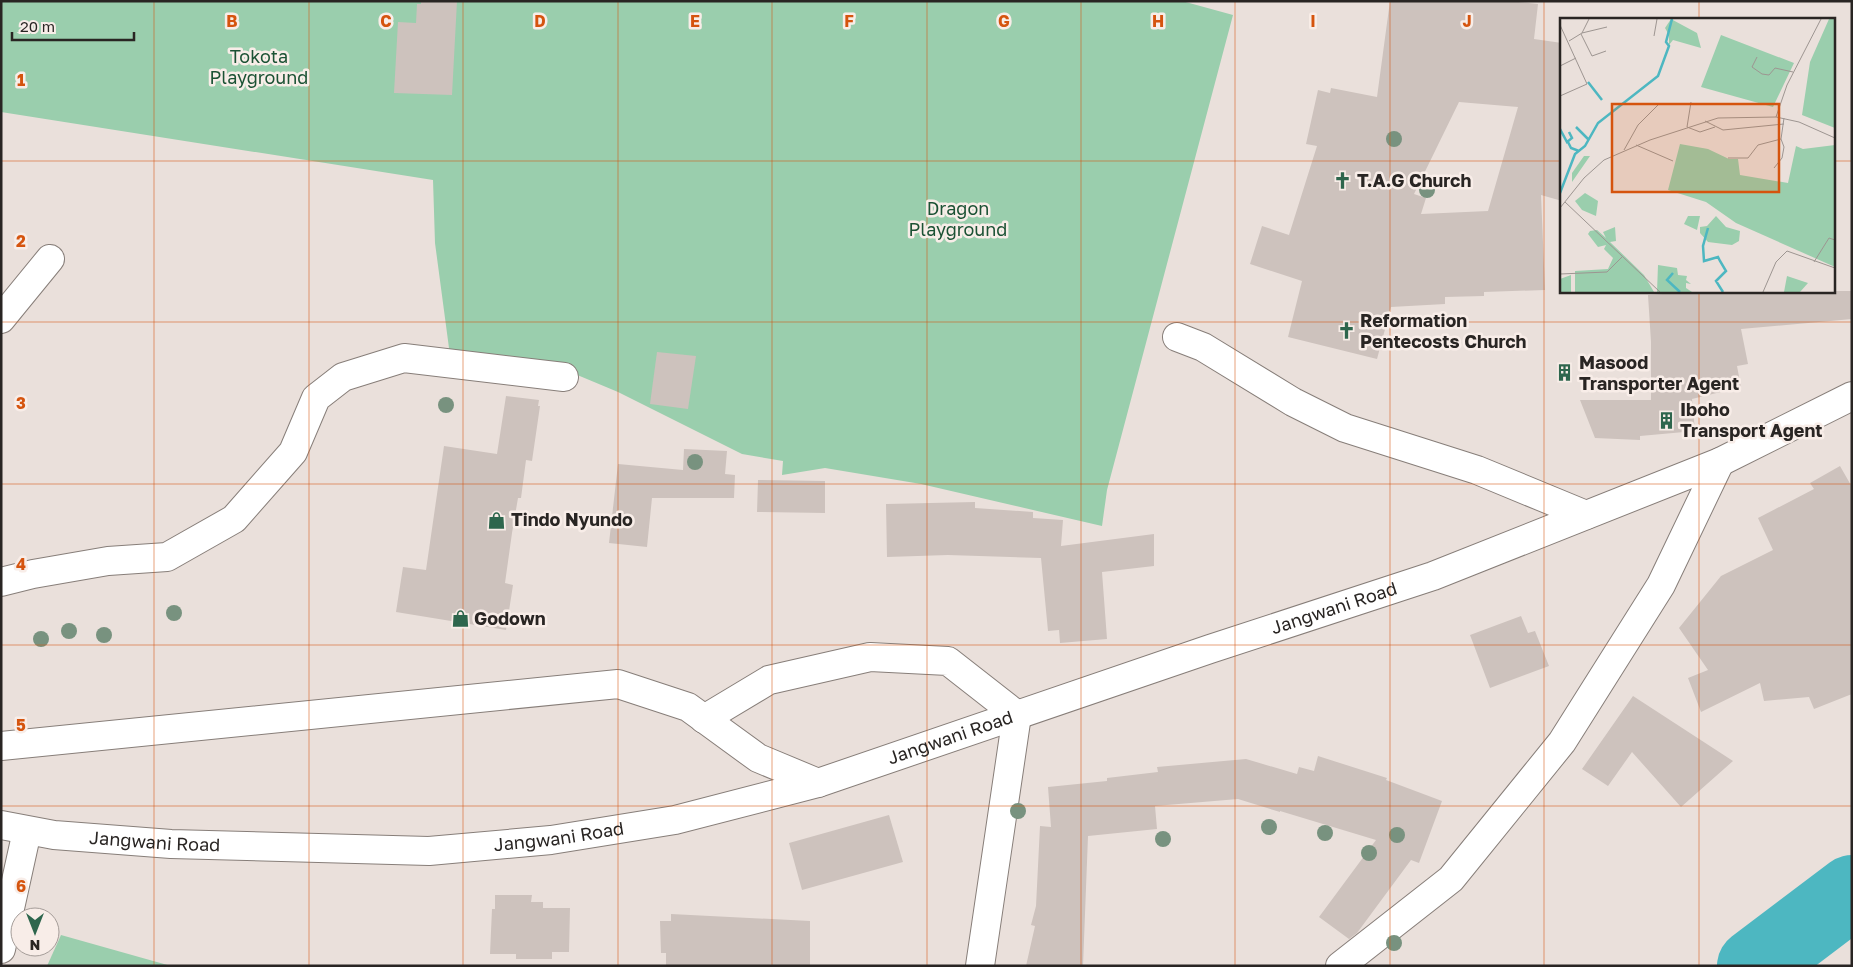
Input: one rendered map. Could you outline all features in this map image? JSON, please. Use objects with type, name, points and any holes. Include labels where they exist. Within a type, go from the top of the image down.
[{"type":"street","points":[[1,318],[50,259]]},
{"type":"street","points":[[1177,337],[1203,347],[1293,402],[1345,428],[1477,470],[1586,515]]},
{"type":"street","points":[[1,582],[33,574],[108,561],[167,557],[234,519],[293,452],[316,398],[343,377],[404,358],[564,377]]},
{"type":"street","name":"Jangwani Road","points":[[14,828],[54,835],[171,844],[429,851],[551,840],[675,820],[818,783],[1433,576],[1720,462],[1852,396]]},
{"type":"street","points":[[1340,966],[1451,880],[1562,742],[1661,585],[1720,462]]},
{"type":"street","points":[[704,719],[769,680],[870,658],[948,661],[1017,715],[980,966]]},
{"type":"street","points":[[1,746],[618,684],[688,707],[758,758],[818,783]]},
{"type":"street","points":[[1,949],[14,828]]},
{"type":"green space","points":[[1,1],[1182,1],[1233,15],[1107,490],[1102,526],[921,484],[825,468],[782,475],[783,461],[742,454],[618,392],[551,364],[451,363],[435,243],[433,180],[1,112]]},
{"type":"green space","points":[[61,935],[171,966],[47,966],[51,957],[60,957]]},
{"type":"building","points":[[421,1],[457,1],[452,95],[394,93],[398,22],[416,23],[417,4],[421,4]]},
{"type":"building","points":[[1390,1],[1508,1],[1538,4],[1534,39],[1560,43],[1560,200],[1541,195],[1545,290],[1484,292],[1484,296],[1445,297],[1445,304],[1391,307],[1377,359],[1288,337],[1302,281],[1250,264],[1262,226],[1289,235],[1317,146],[1306,144],[1318,90],[1330,93],[1331,88],[1377,97]],"holes":[[[1459,102],[1518,107],[1488,211],[1421,214],[1426,198],[1414,194]]]},
{"type":"building","points":[[1852,291],[1852,319],[1741,329],[1748,364],[1737,366],[1741,387],[1692,399],[1695,431],[1640,436],[1640,440],[1595,438],[1580,400],[1651,400],[1651,342],[1648,295],[1692,292]]},
{"type":"building","points":[[657,352],[696,356],[688,409],[650,404]]},
{"type":"building","points":[[506,396],[539,400],[538,406],[540,406],[532,461],[526,460],[521,498],[518,498],[512,533],[505,583],[513,585],[506,630],[396,612],[403,567],[426,570],[444,446],[497,454]]},
{"type":"building","points":[[684,449],[727,451],[725,474],[735,475],[734,498],[652,498],[647,547],[609,543],[618,464],[683,470]]},
{"type":"building","points":[[1840,466],[1852,487],[1852,694],[1814,709],[1809,697],[1764,701],[1760,683],[1701,712],[1688,678],[1708,670],[1679,628],[1721,576],[1773,550],[1758,518],[1814,489],[1810,483]]},
{"type":"building","points":[[758,480],[825,481],[825,513],[757,512]]},
{"type":"building","points":[[975,502],[975,508],[1033,512],[1033,518],[1063,520],[1061,546],[1154,534],[1154,566],[1102,572],[1107,639],[1060,643],[1059,630],[1048,631],[1041,558],[948,555],[887,557],[886,504]]},
{"type":"building","points":[[1521,616],[1528,633],[1535,631],[1549,666],[1490,688],[1470,635]]},
{"type":"building","points":[[1633,696],[1733,761],[1681,807],[1632,752],[1608,786],[1582,769]]},
{"type":"building","points":[[1318,756],[1387,778],[1386,780],[1442,801],[1419,863],[1411,860],[1357,933],[1349,939],[1319,917],[1376,840],[1238,799],[1155,806],[1157,829],[1088,836],[1083,966],[1026,966],[1035,926],[1031,925],[1036,906],[1040,826],[1051,827],[1048,787],[1107,781],[1107,778],[1158,772],[1157,767],[1246,759],[1297,774],[1299,767],[1314,771]]},
{"type":"building","points":[[889,815],[903,862],[802,890],[789,843]]},
{"type":"building","points":[[495,895],[532,895],[531,902],[543,902],[543,908],[570,908],[569,952],[552,952],[552,959],[516,959],[516,954],[490,954],[492,909],[495,909]]},
{"type":"building","points":[[671,914],[810,921],[810,966],[666,966],[666,953],[661,953],[660,921],[671,921]]},
{"type":"waterway","points":[[1754,966],[1852,892]]},
{"type":"place","name":"T.A.G Church","points":[[1343,181]]},
{"type":"place","name":"Reformation Pentecosts Church","points":[[1346,331]]},
{"type":"place","name":"Masood Transporter Agent","points":[[1565,373]]},
{"type":"place","name":"Iboho Transport Agent","points":[[1666,420]]},
{"type":"place","name":"Tindo Nyundo","points":[[497,520]]},
{"type":"place","name":"Godown","points":[[460,619]]},
{"type":"park label","name":"Tokota Playground","points":[[259,67]]},
{"type":"park label","name":"Dragon Playground","points":[[958,219]]}]
